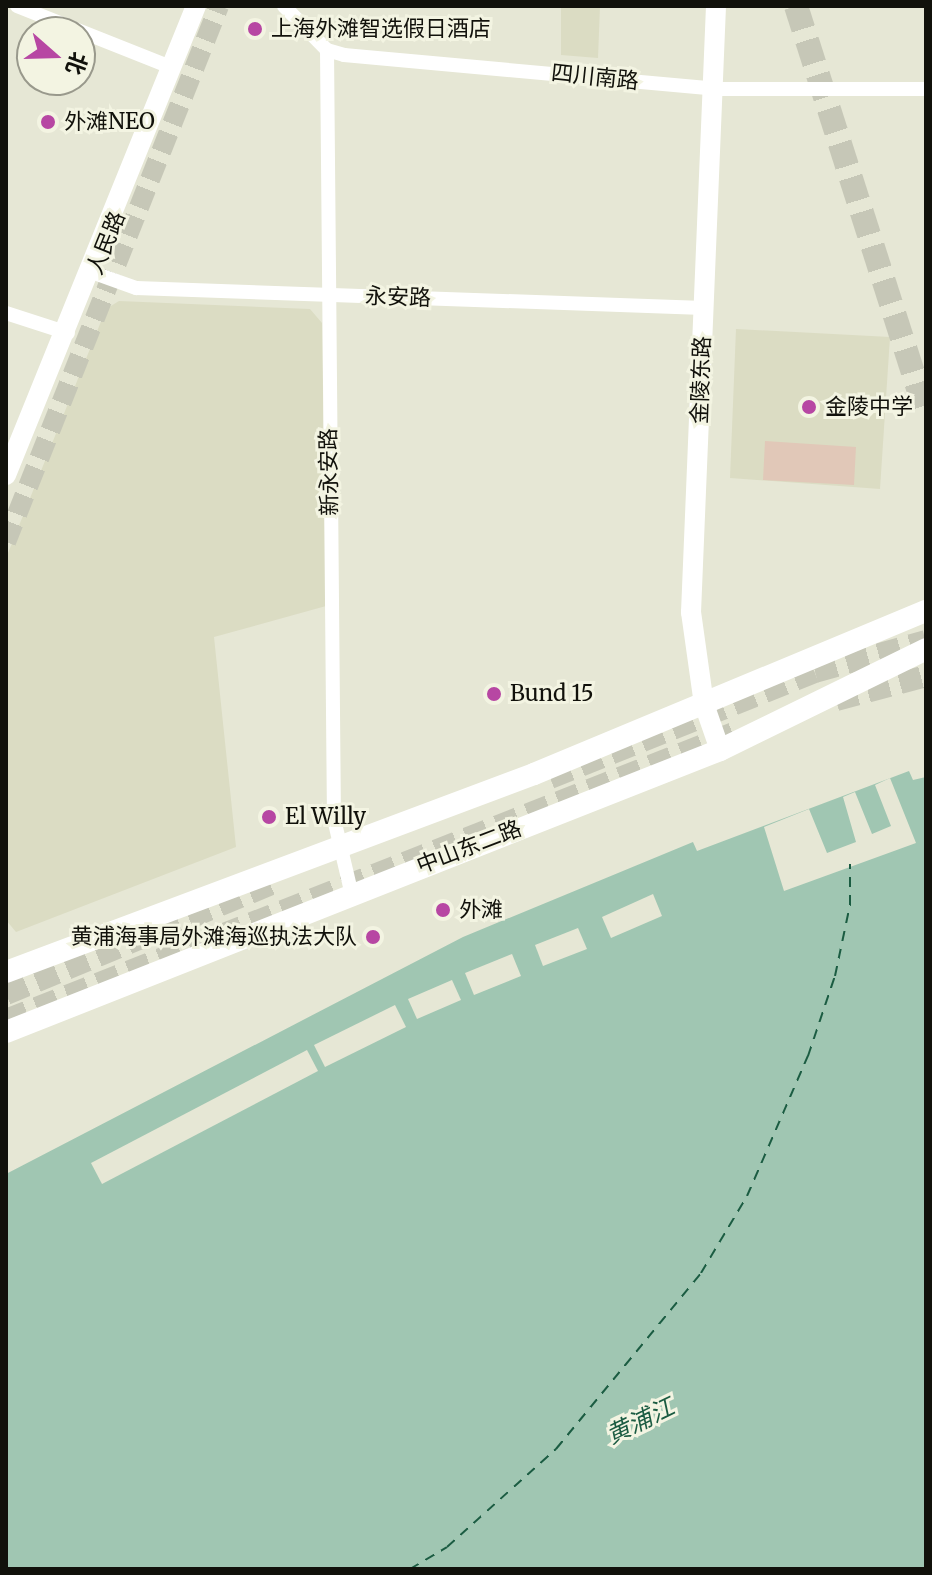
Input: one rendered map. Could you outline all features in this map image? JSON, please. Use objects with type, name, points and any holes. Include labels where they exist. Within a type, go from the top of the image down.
[{"type":"main road","name":"中山东二路","points":[[6,972],[704,704],[926,611]]},
{"type":"main road","name":"中山东二路","points":[[6,1032],[351,891],[720,750],[926,649]]},
{"type":"street","points":[[17,6],[173,68]]},
{"type":"street","name":"人民路","points":[[6,475],[94,273],[196,6]]},
{"type":"street","points":[[284,6],[327,50]]},
{"type":"street","name":"金陵东路","points":[[716,6],[715,89],[691,612],[704,704],[720,750]]},
{"type":"street","name":"四川南路","points":[[327,50],[715,89],[926,89]]},
{"type":"street","name":"新永安路","points":[[327,50],[326,295],[337,845],[351,891]]},
{"type":"street","name":"永安路","points":[[94,273],[136,288],[704,308]]},
{"type":"street","points":[[6,313],[68,333]]},
{"type":"shaded area","points":[[561,6],[600,6],[598,58],[561,55]]},
{"type":"shaded area","points":[[119,301],[310,309],[322,323],[326,606],[214,637],[236,847],[16,932],[6,920],[6,558],[106,309]]},
{"type":"shaded area","name":"金陵中学","points":[[736,329],[890,337],[880,489],[730,478]]},
{"type":"shaded area","points":[[765,441],[856,447],[854,485],[763,480]]},
{"type":"water","name":"黄浦江","points":[[909,771],[913,780],[926,777],[926,1569],[6,1569],[6,1174],[463,937],[693,842],[697,851]]},
{"type":"pier","points":[[890,778],[916,843],[784,891],[764,827],[809,809],[827,853],[856,842],[843,797],[855,792],[872,834],[891,826],[875,785]]},
{"type":"pier","points":[[653,894],[662,916],[611,938],[602,917]]},
{"type":"pier","points":[[578,928],[587,949],[543,966],[535,945]]},
{"type":"pier","points":[[512,954],[521,976],[474,995],[465,973]]},
{"type":"pier","points":[[452,980],[461,1000],[417,1019],[408,999]]},
{"type":"pier","points":[[395,1005],[406,1027],[325,1067],[314,1045]]},
{"type":"pier","points":[[307,1050],[318,1071],[102,1184],[91,1163]]},
{"type":"ferry route","points":[[410,1569],[447,1547],[556,1449],[701,1273],[747,1196],[808,1056],[835,976],[850,905],[850,864]]},
{"type":"tunnel","points":[[6,542],[219,6]]},
{"type":"tunnel","points":[[796,6],[926,414]]},
{"type":"tunnel","points":[[550,778],[815,672],[926,641]]},
{"type":"tunnel","points":[[836,700],[926,676]]},
{"type":"tunnel","points":[[6,1020],[734,733]]},
{"type":"tunnel","points":[[6,994],[271,884]]},
{"type":"place","name":"上海外滩智选假日酒店","points":[[255,29]]},
{"type":"place","name":"外滩NEO","points":[[48,122]]},
{"type":"place","name":"金陵中学","points":[[809,407]]},
{"type":"place","name":"Bund 15","points":[[494,694]]},
{"type":"place","name":"El Willy","points":[[269,817]]},
{"type":"place","name":"外滩","points":[[443,910]]},
{"type":"place","name":"黄浦海事局外滩海巡执法大队","points":[[373,937]]}]
